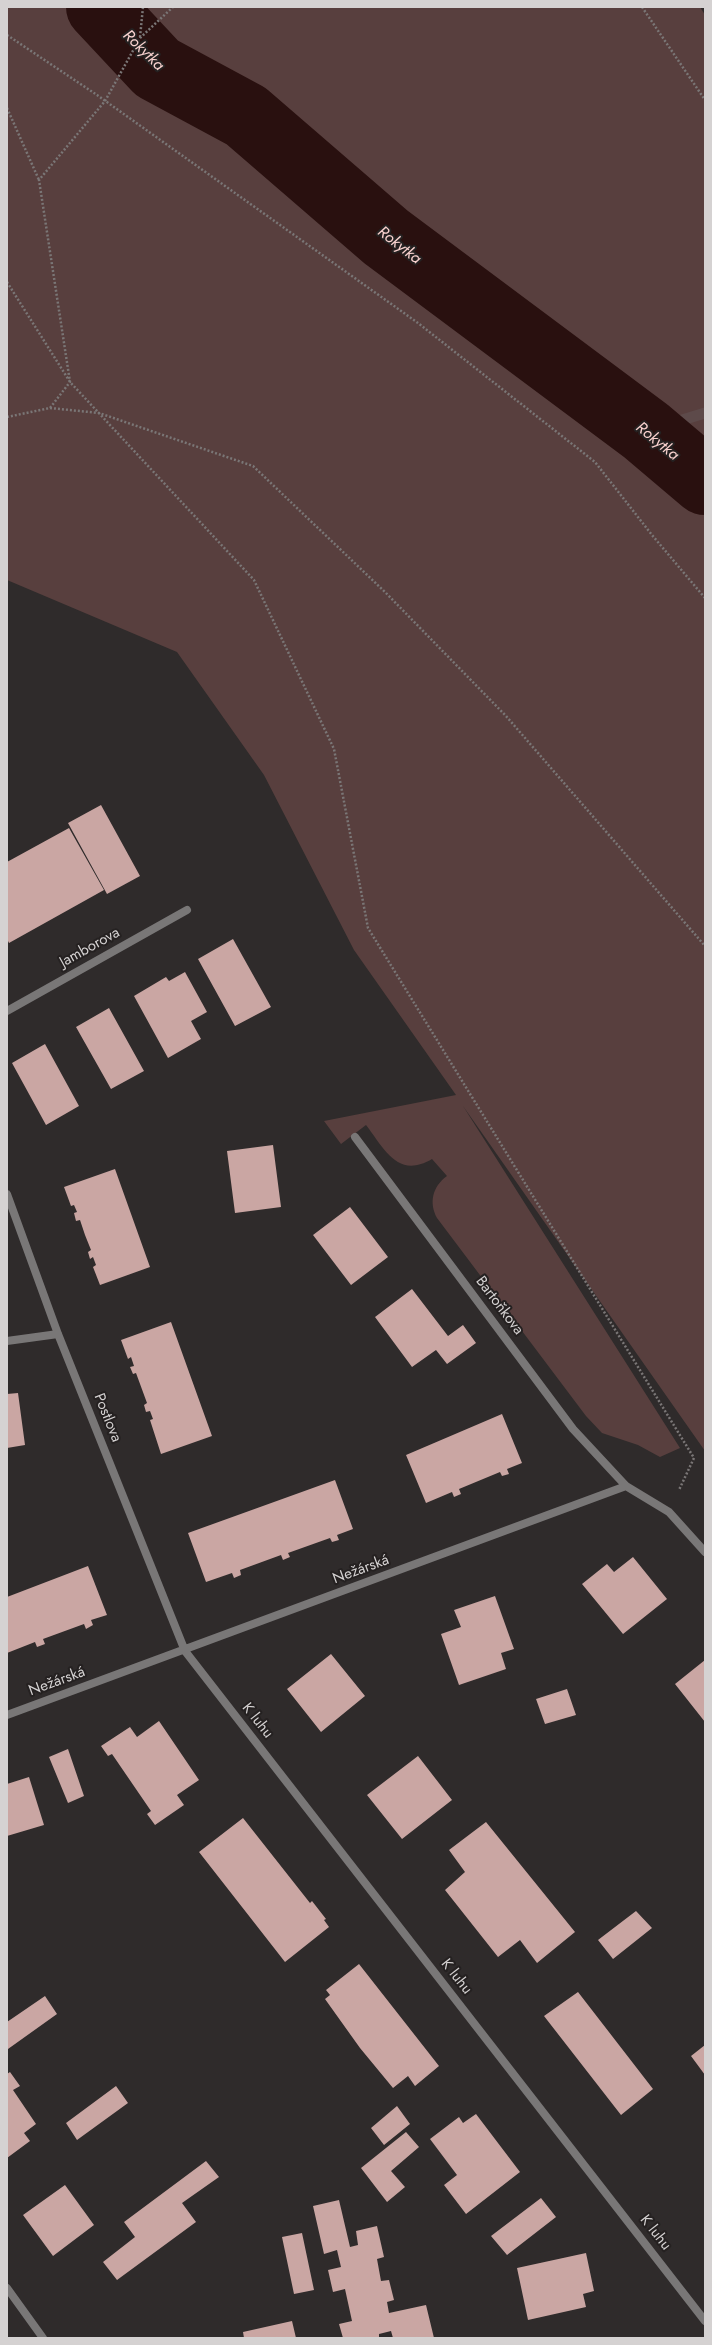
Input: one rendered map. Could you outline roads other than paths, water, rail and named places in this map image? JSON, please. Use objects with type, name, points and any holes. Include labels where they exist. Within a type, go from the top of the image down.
[{"type":"street","name":"Jamborova","points":[[7,1011],[187,910]]},
{"type":"street","name":"Bartoňkova","points":[[355,1137],[573,1429],[626,1486]]},
{"type":"street","name":"Postlova","points":[[7,1194],[58,1334],[185,1650]]},
{"type":"street","points":[[7,1341],[58,1334]]},
{"type":"street","points":[[626,1486],[669,1512],[705,1552]]},
{"type":"street","name":"Nežárská","points":[[7,1715],[626,1486]]},
{"type":"street","name":"K luhu","points":[[185,1650],[705,2321]]},
{"type":"street","points":[[7,2288],[42,2338]]},
{"type":"waterway","name":"Rokytka","points":[[100,7],[157,68],[246,116],[386,237],[646,431],[705,481]]},
{"type":"waterway","points":[[646,431],[705,413]]}]
